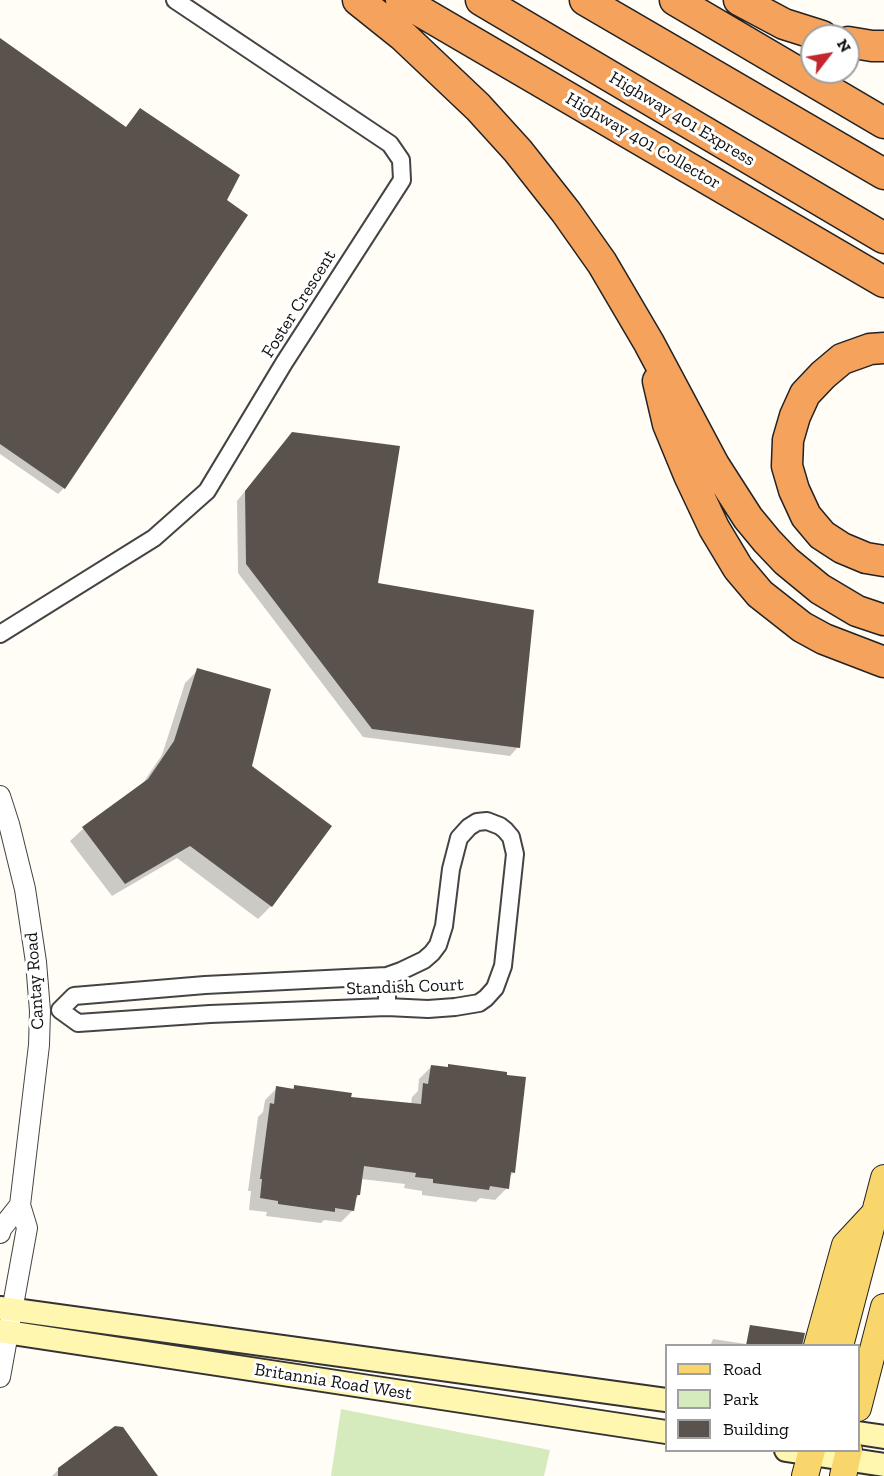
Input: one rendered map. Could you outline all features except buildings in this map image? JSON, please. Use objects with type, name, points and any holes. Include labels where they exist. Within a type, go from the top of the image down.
[{"type":"highway","points":[[358,0],[441,70],[518,151],[566,212],[602,263],[649,343],[714,465],[748,518],[767,541],[820,590],[857,612],[884,620]]},
{"type":"highway","name":"Highway 401 Collector","points":[[401,0],[884,282]]},
{"type":"highway","name":"Highway 401 Express","points":[[481,0],[884,238]]},
{"type":"highway","points":[[585,0],[884,174]]},
{"type":"highway","points":[[675,0],[884,123]]},
{"type":"highway","points":[[739,0],[784,24],[800,29]]},
{"type":"highway","points":[[860,44],[884,46]]},
{"type":"highway","points":[[649,343],[668,424],[688,475],[714,528],[738,568],[760,594],[802,627],[824,639],[884,662]]},
{"type":"highway","points":[[884,348],[870,349],[842,359],[805,394],[788,440],[787,466],[794,490],[806,516],[822,534],[842,549],[866,558],[884,561]]},
{"type":"main road","points":[[841,1344],[884,1178]]},
{"type":"main road","points":[[818,1344],[845,1245],[875,1213]]},
{"type":"main road","points":[[860,1400],[884,1307]]},
{"type":"main road","name":"Britannia Road West","points":[[6,1320],[665,1400]]},
{"type":"main road","name":"Britannia Road West","points":[[6,1320],[665,1432]]},
{"type":"main road","points":[[860,1433],[884,1437]]},
{"type":"main road","points":[[794,1452],[828,1461],[884,1465]]},
{"type":"street","name":"Foster Crescent","points":[[0,634],[154,538],[207,491],[284,363],[402,180],[401,160],[390,144],[174,0]]},
{"type":"street","name":"Cantay Road","points":[[0,796],[25,889],[36,962],[40,1011],[39,1045],[20,1205],[27,1228],[6,1320],[0,1377]]},
{"type":"street","name":"Standish Court","points":[[40,1011],[60,1010],[78,1023],[206,1014],[470,1005],[486,998],[495,988],[503,966],[514,854],[511,837],[500,826],[487,821],[477,822],[459,838],[451,869],[444,926],[438,945],[424,960],[387,976],[74,996],[60,1010]]},
{"type":"street","points":[[387,976],[387,1007]]},
{"type":"street","points":[[206,986],[206,1014]]},
{"type":"street","points":[[0,1233],[20,1205]]},
{"type":"green space","points":[[341,1409],[550,1450],[544,1476],[331,1476]]}]
